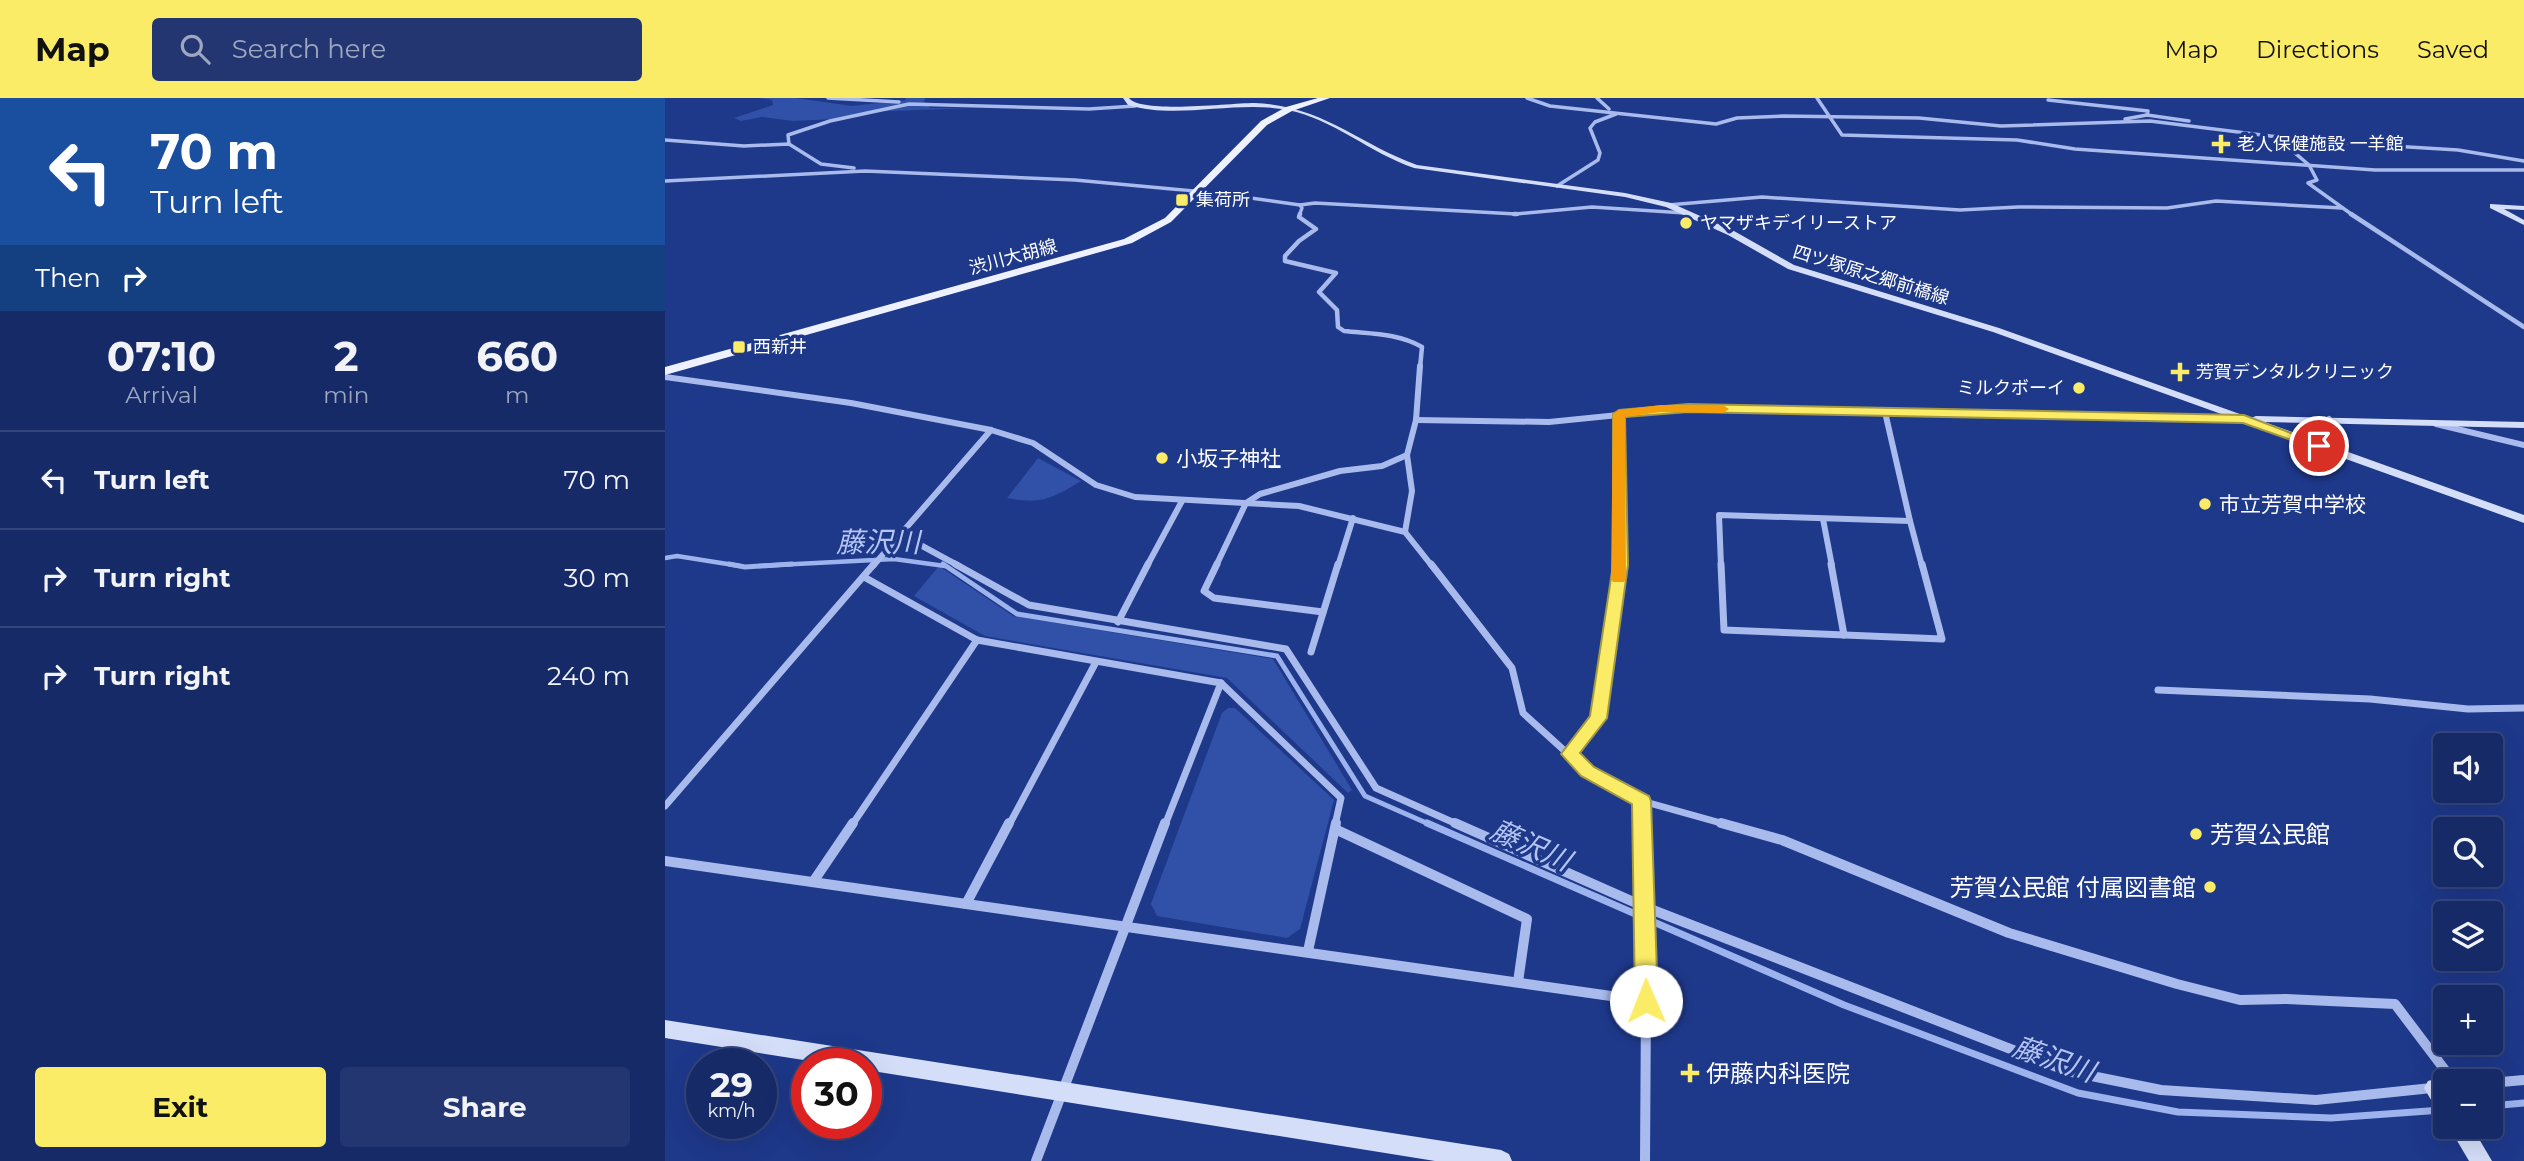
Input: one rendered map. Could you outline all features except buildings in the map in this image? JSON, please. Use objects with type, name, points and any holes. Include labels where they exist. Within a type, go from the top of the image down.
[{"type":"main road","points":[[1126,98],[1135,106]]},
{"type":"main road","name":"渋川大胡線","points":[[665,371],[1128,242],[1168,220],[1252,133],[1289,109],[1326,98]]},
{"type":"main road","name":"四ツ塚原之郷前橋線","points":[[1135,106],[1260,106],[1289,109],[1315,117],[1388,158],[1416,167],[1625,195],[1668,205],[1791,267],[1994,330],[2524,519]]},
{"type":"main road","points":[[2524,208],[2493,206],[2524,223]]},
{"type":"main road","points":[[2244,419],[2524,425]]},
{"type":"main road","points":[[665,1029],[1501,1161]]},
{"type":"main road","points":[[2467,1139],[2481,1161]]},
{"type":"street","points":[[828,98],[1089,109],[1135,106]]},
{"type":"street","points":[[1527,98],[1550,106],[1716,124],[1737,118],[1830,116],[1919,118],[2001,126],[2150,121],[2222,128]]},
{"type":"street","points":[[1597,98],[1603,107],[1616,113]]},
{"type":"street","points":[[1817,98],[1843,135],[2017,140],[2074,149],[2375,170],[2524,170]]},
{"type":"street","points":[[2057,98],[2048,100],[2148,111],[2147,115]]},
{"type":"street","points":[[789,144],[788,135],[900,102]]},
{"type":"street","points":[[1557,186],[1598,160],[1600,153],[1590,128],[1595,122],[1616,113]]},
{"type":"street","points":[[2089,124],[2147,115],[2275,136],[2363,145],[2458,150],[2524,161]]},
{"type":"street","points":[[2275,136],[2309,166],[2317,180],[2308,183],[2524,327]]},
{"type":"street","points":[[665,140],[744,146],[789,144],[821,164],[865,171],[1075,180],[1196,191],[1300,205],[1516,214],[1592,207],[1689,214]]},
{"type":"street","points":[[665,181],[865,171]]},
{"type":"street","points":[[665,188],[684,181]]},
{"type":"street","points":[[1668,205],[1762,197],[1960,210],[2018,207],[2167,208],[2216,201],[2342,208]]},
{"type":"street","points":[[1300,205],[1302,208],[1299,217],[1316,229],[1299,241],[1285,256],[1285,261],[1336,273],[1336,277],[1319,292],[1336,310],[1338,327],[1344,331],[1415,341],[1422,346],[1416,420],[1407,455],[1412,491],[1405,532]]},
{"type":"street","points":[[665,377],[851,403],[991,430],[1033,443],[1096,485],[1135,497],[1299,506],[1405,532],[1512,668],[1523,713],[1588,772],[1642,801],[1782,840],[2009,933],[2177,984],[2240,1000],[2286,999],[2395,1004],[2433,1069]]},
{"type":"street","points":[[1416,420],[1549,422],[1688,408],[2244,419]]},
{"type":"street","points":[[1885,412],[1910,521],[1942,639],[1724,630],[1719,515],[1910,521]]},
{"type":"street","points":[[1570,754],[1599,718],[1620,565],[1619,414]]},
{"type":"street","points":[[2329,419],[2320,427],[2323,437],[2344,454]]},
{"type":"street","points":[[2427,422],[2524,444]]},
{"type":"street","points":[[665,806],[991,430]]},
{"type":"street","points":[[1323,612],[1214,598],[1204,590],[1246,503],[1260,494],[1340,471],[1382,466],[1407,455]]},
{"type":"street","points":[[1118,622],[1182,501]]},
{"type":"street","points":[[1311,652],[1353,518]]},
{"type":"street","points":[[1823,519],[1843,635]]},
{"type":"street","points":[[902,535],[1029,605],[1286,649],[1375,788],[1645,907],[2067,1071],[2161,1090],[2316,1100],[2433,1091]]},
{"type":"street","points":[[864,577],[977,640],[1221,683],[1341,798],[1308,951]]},
{"type":"street","points":[[813,882],[977,640]]},
{"type":"street","points":[[966,904],[1096,662]]},
{"type":"street","points":[[1037,1161],[1124,927],[1221,683]]},
{"type":"street","points":[[2158,690],[2370,699],[2468,709],[2524,708]]},
{"type":"street","points":[[1642,801],[1646,1161]]},
{"type":"street","points":[[1335,829],[1527,919],[1518,982]]},
{"type":"street","points":[[665,861],[1646,1001]]},
{"type":"street","points":[[2503,1082],[2524,1080]]},
{"type":"shaded area","points":[[760,98],[796,98],[852,106],[906,100],[905,98],[925,98],[924,102],[930,108],[973,108],[865,112],[835,119],[793,121],[762,117],[741,121],[734,118],[773,105],[772,100]]},
{"type":"shaded area","points":[[1038,458],[1081,481],[1046,499],[1029,501],[1007,498]]},
{"type":"shaded area","points":[[939,566],[1013,616],[1273,659],[1352,790],[1348,793],[1227,678],[985,636],[914,596]]},
{"type":"shaded area","points":[[1228,708],[1235,708],[1334,800],[1300,929],[1287,938],[1157,916],[1151,904],[1222,713]]},
{"type":"waterway","name":"藤沢川","points":[[665,558],[677,556],[738,566]]},
{"type":"waterway","name":"藤沢川","points":[[768,566],[894,559],[945,566]]},
{"type":"waterway","name":"藤沢川","points":[[729,564],[738,566]]},
{"type":"waterway","name":"藤沢川","points":[[768,566],[792,564]]},
{"type":"waterway","name":"藤沢川","points":[[943,564],[1017,614],[1277,656],[1365,796],[1431,825]]},
{"type":"waterway","name":"藤沢川","points":[[738,566],[768,566]]},
{"type":"waterway","name":"藤沢川","points":[[759,566],[768,566]]},
{"type":"waterway","name":"藤沢川","points":[[1427,823],[1844,1005],[2078,1093],[2178,1112],[2331,1118],[2433,1111]]},
{"type":"waterway","name":"藤沢川","points":[[2503,1105],[2524,1103]]},
{"type":"slow traffic","points":[[1618,578],[1619,414],[1661,409],[1723,409]]},
{"type":"place","name":"老人保健施設 一羊館","points":[[2221,144]]},
{"type":"place","name":"集荷所","points":[[1182,200]]},
{"type":"place","name":"ヤマザキデイリーストア","points":[[1686,223]]},
{"type":"place","name":"西新井","points":[[739,347]]},
{"type":"place","name":"芳賀デンタルクリニック","points":[[2180,372]]},
{"type":"place","name":"ミルクボーイ","points":[[2079,388]]},
{"type":"place","name":"小坂子神社","points":[[1162,458]]},
{"type":"place","name":"市立芳賀中学校","points":[[2205,504]]},
{"type":"place","name":"芳賀公民館","points":[[2196,834]]},
{"type":"place","name":"芳賀公民館 付属図書館","points":[[2210,887]]},
{"type":"place","name":"伊藤内科医院","points":[[1690,1073]]},
{"type":"route","points":[[1646,1001],[1642,801],[1588,772],[1570,754],[1599,718],[1620,565],[1619,414],[1688,408],[2244,419],[2319,446]]}]
